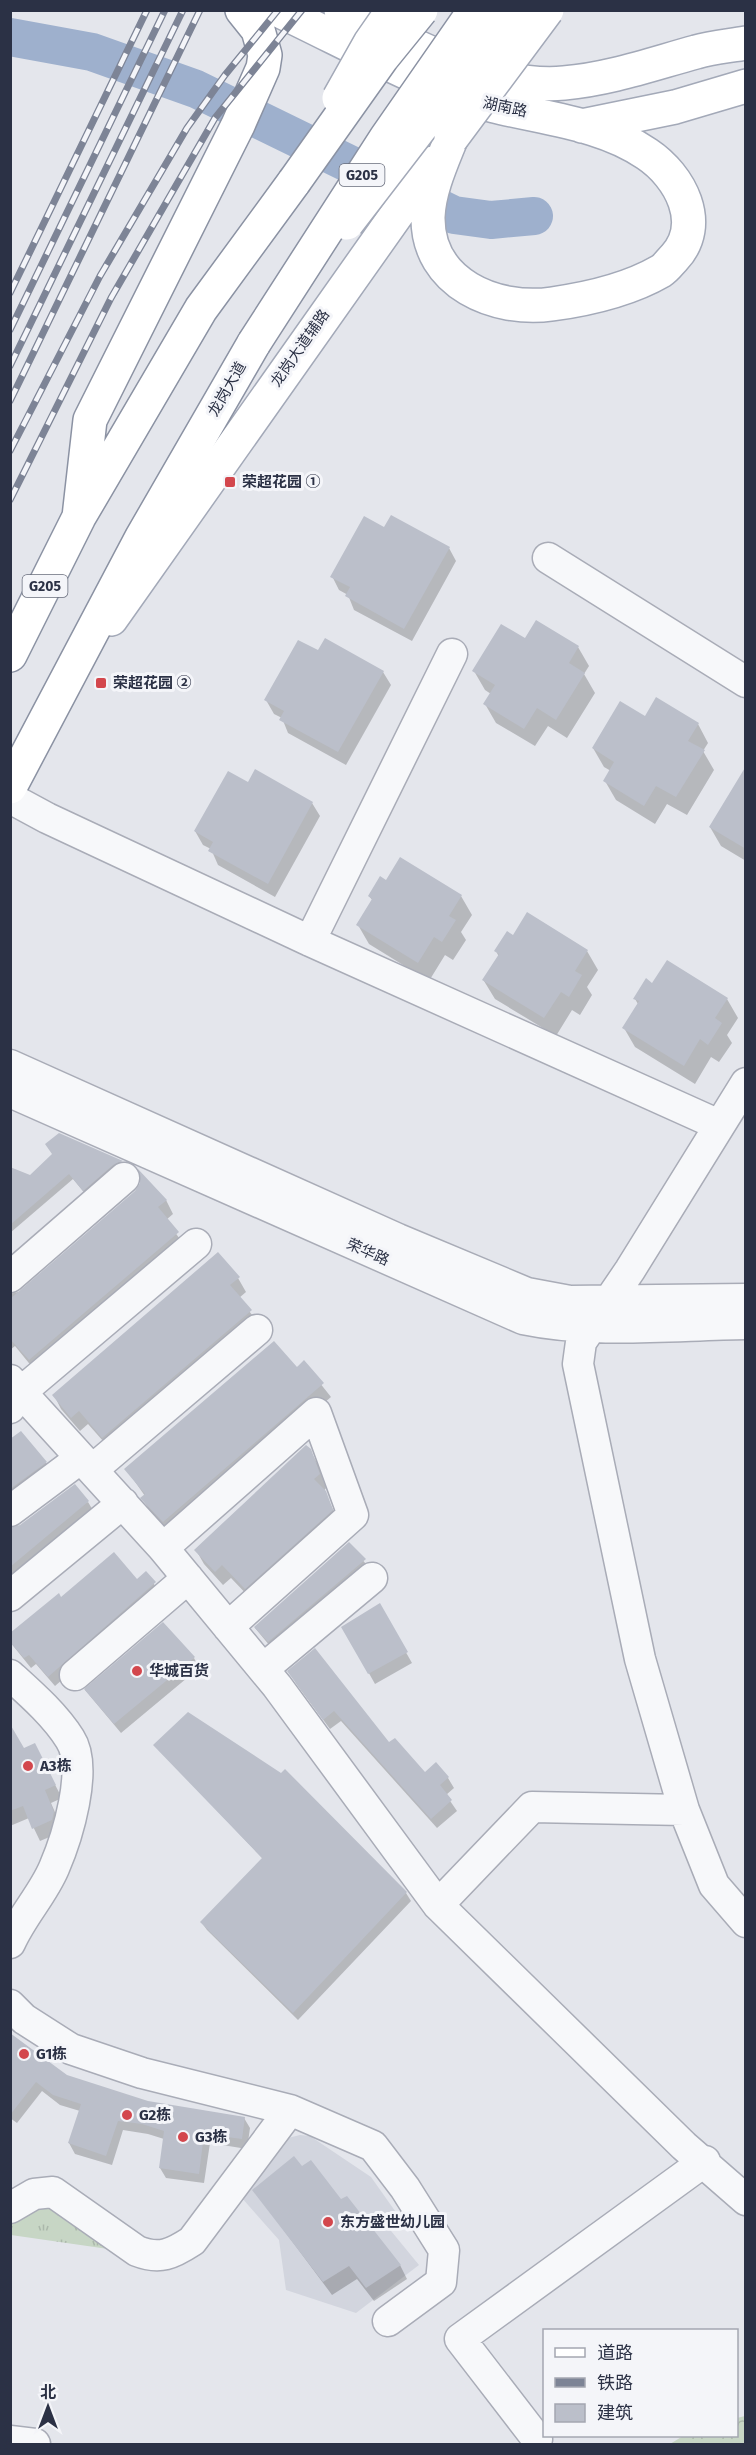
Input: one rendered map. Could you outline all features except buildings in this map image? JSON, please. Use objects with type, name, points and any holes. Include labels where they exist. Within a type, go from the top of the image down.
[{"type":"main road","points":[[79,517],[90,420],[258,82],[265,55],[252,20],[242,10]]},
{"type":"main road","name":"湖南路","points":[[278,10],[455,94],[496,108],[538,114],[580,126],[675,107],[746,86]]},
{"type":"main road","name":"湖南路","points":[[341,10],[434,53],[485,73],[529,82],[562,84],[594,79],[650,67],[697,51],[746,43]]},
{"type":"main road","points":[[294,182],[370,43],[393,10]]},
{"type":"main road","name":"G205","points":[[10,655],[79,517],[201,309],[382,58],[421,10]]},
{"type":"main road","name":"龙岗大道","points":[[10,787],[142,537],[254,343],[386,138],[475,10]]},
{"type":"main road","points":[[254,343],[511,10]]},
{"type":"main road","name":"龙岗大道辅路","points":[[61,692],[291,361],[547,10]]},
{"type":"main road","points":[[697,51],[746,23]]},
{"type":"main road","points":[[451,139],[430,197],[428,220],[440,263],[466,289],[498,303],[524,306],[569,301],[624,286],[663,270],[687,239],[688,223],[684,196],[662,167],[646,153],[580,126]]},
{"type":"street","points":[[548,558],[746,682]]},
{"type":"street","points":[[310,941],[452,654]]},
{"type":"street","points":[[10,798],[47,818],[310,941],[719,1125]]},
{"type":"street","name":"荣华路","points":[[10,1065],[398,1239],[527,1293],[570,1301],[746,1299]]},
{"type":"street","points":[[746,1083],[581,1342],[578,1364],[639,1659],[684,1810],[714,1885],[746,1922]]},
{"type":"street","name":"荣华路","points":[[10,1092],[523,1319],[555,1326],[591,1327],[746,1324]]},
{"type":"street","points":[[10,1277],[124,1178]]},
{"type":"street","points":[[196,1244],[14,1393],[123,1503],[188,1578],[263,1669],[438,1905],[684,2145],[705,2161],[746,2200]]},
{"type":"street","points":[[10,1511],[86,1464],[257,1330]]},
{"type":"street","points":[[163,1548],[316,1413],[353,1515],[228,1627]]},
{"type":"street","points":[[10,1596],[123,1503]]},
{"type":"street","points":[[75,1675],[188,1578]]},
{"type":"street","points":[[263,1669],[372,1578]]},
{"type":"street","points":[[10,1675],[71,1740],[77,1770],[76,1797],[72,1817],[54,1869],[10,1943]]},
{"type":"street","points":[[438,1905],[532,1807],[684,1810]]},
{"type":"street","points":[[10,2005],[24,2019],[71,2049],[142,2073],[290,2110],[374,2145],[405,2188],[444,2250],[441,2282],[388,2321]]},
{"type":"street","points":[[10,2208],[34,2194],[53,2192],[137,2251],[153,2257],[172,2254],[192,2241],[290,2110]]},
{"type":"street","points":[[537,2439],[460,2339],[705,2161]]},
{"type":"street","points":[[10,2440],[35,2445]]},
{"type":"shaded area","name":"东方盛世幼儿园","points":[[300,2135],[310,2136],[371,2177],[400,2218],[387,2226],[419,2265],[356,2313],[286,2290],[279,2240],[234,2189],[288,2138]]},
{"type":"green space","points":[[31,2192],[122,2251],[11,2235],[11,2219]]},
{"type":"green space","points":[[745,2416],[745,2444],[670,2444],[681,2437],[738,2437],[738,2418]]},
{"type":"waterway","points":[[10,37],[92,52],[196,89],[454,215],[491,220],[534,216]]},
{"type":"railway","points":[[10,293],[147,10]]},
{"type":"railway","points":[[10,330],[165,10]]},
{"type":"railway","points":[[10,366],[183,10]]},
{"type":"railway","points":[[10,401],[200,10]]},
{"type":"railway","points":[[10,451],[100,276],[187,128],[225,75],[278,10]]},
{"type":"railway","points":[[10,500],[111,298],[215,118],[302,10]]},
{"type":"place","name":"荣超花园 ①","points":[[230,482]]},
{"type":"place","name":"荣超花园 ②","points":[[101,683]]},
{"type":"place","name":"华城百货","points":[[137,1671]]},
{"type":"place","name":"A3栋","points":[[28,1766]]},
{"type":"place","name":"G1栋","points":[[24,2054]]},
{"type":"place","name":"G2栋","points":[[127,2115]]},
{"type":"place","name":"G3栋","points":[[183,2137]]},
{"type":"place","name":"东方盛世幼儿园","points":[[328,2222]]}]
